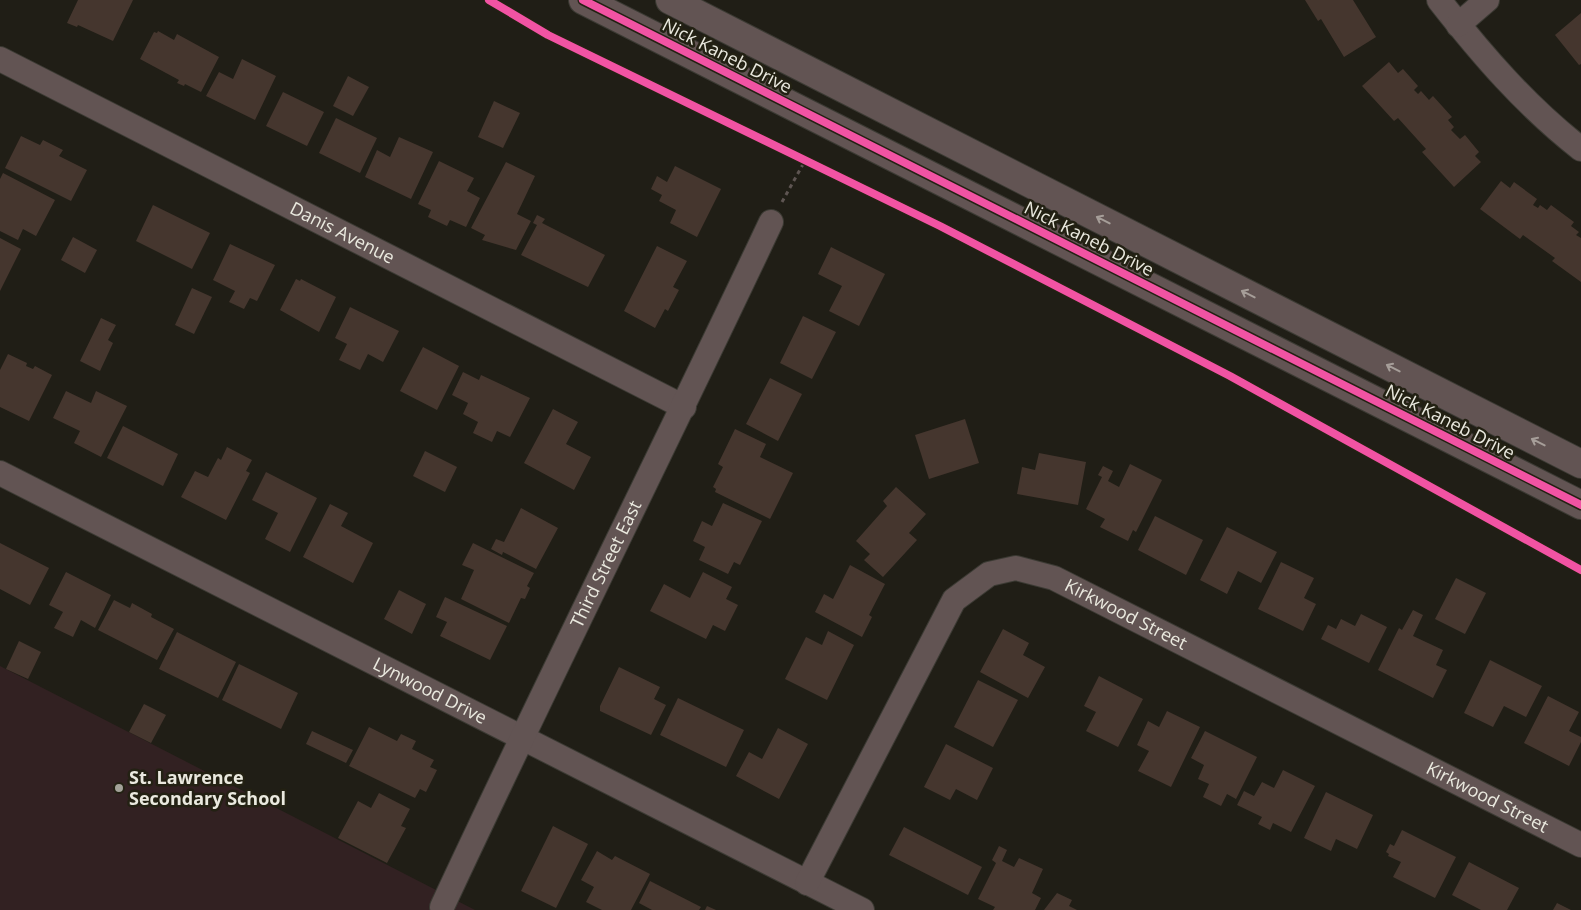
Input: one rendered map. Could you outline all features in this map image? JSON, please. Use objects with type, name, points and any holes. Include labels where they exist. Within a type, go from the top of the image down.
[{"type":"street","name":"Nick Kaneb Drive","points":[[583,0],[1581,505]]},
{"type":"street","name":"Nick Kaneb Drive","points":[[670,0],[1581,464]]},
{"type":"street","points":[[1439,0],[1515,91],[1545,120],[1581,149]]},
{"type":"street","points":[[1458,25],[1487,0]]},
{"type":"street","name":"Danis Avenue","points":[[0,59],[684,407]]},
{"type":"street","name":"Third Street East","points":[[442,907],[521,739],[684,407],[771,222]]},
{"type":"street","name":"Lynwood Drive","points":[[0,473],[521,739],[862,910]]},
{"type":"street","name":"Kirkwood Street","points":[[807,883],[954,600],[989,574],[1016,568],[1054,578],[1581,845]]},
{"type":"path","points":[[797,154],[815,163]]},
{"type":"path","points":[[771,222],[806,159]]},
{"type":"shaded area","name":"St. Lawrence Secondary School","points":[[0,666],[475,910],[0,910]]},
{"type":"building","points":[[78,0],[133,0],[113,41],[78,25],[77,27],[67,23]]},
{"type":"building","points":[[1305,0],[1353,0],[1376,37],[1344,57],[1321,19],[1318,21]]},
{"type":"building","points":[[1581,13],[1581,64],[1579,65],[1555,35]]},
{"type":"building","points":[[158,31],[174,40],[177,34],[219,57],[201,92],[185,84],[184,86],[177,83],[179,80],[140,59],[154,32],[157,33]]},
{"type":"building","points":[[242,59],[276,76],[255,120],[206,96],[219,72],[233,79]]},
{"type":"building","points":[[1389,62],[1398,73],[1403,69],[1418,86],[1414,90],[1418,94],[1421,91],[1429,100],[1433,96],[1452,117],[1448,120],[1454,127],[1451,130],[1460,139],[1465,135],[1479,152],[1475,156],[1481,162],[1454,187],[1422,152],[1426,149],[1398,118],[1394,121],[1362,86]]},
{"type":"building","points":[[348,76],[369,87],[353,116],[333,106]]},
{"type":"building","points":[[283,92],[324,112],[307,146],[266,126]]},
{"type":"building","points":[[494,101],[520,113],[503,148],[478,137]]},
{"type":"building","points":[[336,118],[377,138],[360,173],[319,153]]},
{"type":"building","points":[[21,136],[40,145],[43,140],[63,150],[59,156],[87,170],[71,201],[5,168]]},
{"type":"building","points":[[399,137],[433,152],[411,199],[365,177],[377,150],[390,157]]},
{"type":"building","points":[[439,161],[474,178],[467,191],[480,198],[466,227],[450,220],[447,226],[428,217],[431,210],[418,204]]},
{"type":"building","points":[[506,162],[535,176],[517,214],[531,221],[516,250],[482,240],[485,235],[471,228]]},
{"type":"building","points":[[675,166],[721,189],[697,237],[670,223],[676,210],[659,201],[662,195],[651,189],[657,176],[667,182]]},
{"type":"building","points":[[3,173],[55,200],[36,236],[23,229],[18,240],[0,231],[0,179]]},
{"type":"building","points":[[1501,181],[1510,188],[1514,182],[1537,199],[1533,205],[1538,208],[1540,205],[1547,210],[1551,205],[1574,222],[1571,226],[1579,232],[1576,235],[1581,238],[1581,282],[1552,261],[1555,258],[1523,235],[1520,239],[1480,209]]},
{"type":"building","points":[[153,205],[210,233],[192,269],[136,241]]},
{"type":"building","points":[[537,215],[545,219],[542,223],[605,255],[588,287],[521,255],[537,225],[533,223]]},
{"type":"building","points":[[73,237],[97,250],[85,273],[61,260]]},
{"type":"building","points":[[0,238],[21,249],[0,291]]},
{"type":"building","points":[[230,244],[275,265],[257,301],[250,298],[244,309],[229,302],[235,291],[213,280]]},
{"type":"building","points":[[657,246],[687,261],[673,287],[679,290],[668,311],[665,309],[655,328],[624,311]]},
{"type":"building","points":[[831,247],[885,274],[859,326],[829,311],[842,286],[818,274]]},
{"type":"building","points":[[296,279],[300,281],[301,279],[336,297],[319,332],[280,310]]},
{"type":"building","points":[[192,288],[212,297],[194,334],[175,325]]},
{"type":"building","points":[[350,307],[399,331],[383,362],[368,354],[360,370],[339,360],[347,344],[335,338]]},
{"type":"building","points":[[803,316],[836,332],[812,379],[780,363]]},
{"type":"building","points":[[101,318],[116,325],[108,340],[113,343],[100,371],[80,361]]},
{"type":"building","points":[[423,347],[459,366],[437,410],[400,391]]},
{"type":"building","points":[[8,354],[27,363],[26,366],[33,369],[35,366],[52,375],[29,421],[0,407],[0,370]]},
{"type":"building","points":[[463,372],[479,380],[481,375],[530,398],[510,437],[497,431],[492,442],[473,433],[478,422],[463,414],[468,403],[452,395]]},
{"type":"building","points":[[770,378],[802,394],[778,441],[746,424]]},
{"type":"building","points":[[66,391],[91,403],[96,391],[127,406],[101,457],[74,443],[80,431],[53,418]]},
{"type":"building","points":[[553,409],[578,422],[566,444],[591,457],[574,490],[524,463]]},
{"type":"building","points":[[965,419],[979,463],[929,479],[915,435]]},
{"type":"building","points":[[123,426],[178,454],[163,486],[107,458]]},
{"type":"building","points":[[735,429],[766,444],[760,457],[793,473],[770,519],[715,492],[716,489],[713,487],[723,467],[718,464]]},
{"type":"building","points":[[227,447],[252,460],[246,471],[250,473],[226,520],[181,497],[195,471],[208,477],[218,458],[221,460]]},
{"type":"building","points":[[425,451],[457,467],[445,492],[413,476]]},
{"type":"building","points":[[1039,453],[1086,462],[1078,505],[1017,494],[1022,467],[1035,470]]},
{"type":"building","points":[[1130,464],[1162,480],[1136,532],[1133,530],[1128,541],[1100,527],[1105,519],[1086,509],[1102,477],[1098,475],[1103,466],[1113,471],[1108,481],[1119,487]]},
{"type":"building","points":[[266,472],[317,498],[290,552],[265,539],[278,513],[252,500]]},
{"type":"building","points":[[896,487],[926,514],[909,533],[917,540],[883,577],[864,560],[870,554],[856,541],[887,506],[883,501]]},
{"type":"building","points":[[723,503],[762,521],[740,565],[734,562],[728,574],[699,560],[705,547],[693,541],[702,521],[712,526]]},
{"type":"building","points":[[330,504],[348,513],[341,526],[373,543],[353,583],[303,557]]},
{"type":"building","points":[[521,508],[558,528],[536,569],[503,552],[502,555],[491,549],[496,539],[504,542]]},
{"type":"building","points":[[1155,516],[1203,540],[1186,575],[1138,550]]},
{"type":"building","points":[[1227,527],[1277,552],[1261,583],[1238,571],[1227,594],[1200,580]]},
{"type":"building","points":[[0,543],[49,568],[30,605],[0,589]]},
{"type":"building","points":[[473,543],[534,573],[527,586],[530,588],[525,599],[521,598],[509,623],[461,599],[474,570],[462,565]]},
{"type":"building","points":[[1281,562],[1314,578],[1304,598],[1316,604],[1303,631],[1258,609]]},
{"type":"building","points":[[850,565],[885,584],[869,615],[872,617],[862,637],[815,612],[824,594],[833,599]]},
{"type":"building","points":[[66,572],[111,595],[95,628],[81,620],[73,637],[54,628],[63,612],[49,605]]},
{"type":"building","points":[[703,572],[732,587],[726,599],[738,605],[725,631],[713,625],[706,639],[650,611],[664,584],[690,598]]},
{"type":"building","points":[[1456,578],[1486,593],[1465,634],[1435,619]]},
{"type":"building","points":[[399,590],[426,604],[412,634],[384,619]]},
{"type":"building","points":[[445,597],[507,626],[490,660],[440,636],[447,622],[436,617]]},
{"type":"building","points":[[114,600],[130,608],[132,603],[152,614],[151,617],[174,629],[157,660],[98,630]]},
{"type":"building","points":[[1413,610],[1423,615],[1413,636],[1443,650],[1436,665],[1447,670],[1433,698],[1378,670],[1399,628],[1402,630]]},
{"type":"building","points":[[1361,614],[1387,627],[1369,663],[1321,639],[1328,625],[1336,629],[1341,619],[1355,626]]},
{"type":"building","points":[[1003,629],[1029,643],[1023,655],[1045,667],[1028,698],[980,672]]},
{"type":"building","points":[[828,631],[854,645],[827,700],[785,679],[806,637],[822,645]]},
{"type":"building","points":[[177,632],[236,662],[218,698],[159,669]]},
{"type":"building","points":[[19,641],[41,652],[28,679],[6,669]]},
{"type":"building","points":[[1490,660],[1542,686],[1526,717],[1504,706],[1493,727],[1464,713]]},
{"type":"building","points":[[239,664],[298,693],[281,729],[222,700]]},
{"type":"building","points":[[619,667],[660,687],[654,699],[666,705],[651,735],[600,711],[600,706]]},
{"type":"building","points":[[1099,676],[1143,699],[1118,747],[1086,731],[1096,712],[1084,706]]},
{"type":"building","points":[[978,680],[1018,700],[993,747],[954,727]]},
{"type":"building","points":[[1548,696],[1579,712],[1569,731],[1581,737],[1581,742],[1569,766],[1524,743]]},
{"type":"building","points":[[678,698],[744,730],[726,767],[660,735]]},
{"type":"building","points":[[144,704],[166,715],[151,743],[129,732]]},
{"type":"building","points":[[1167,711],[1200,727],[1171,787],[1138,771],[1149,751],[1137,745],[1148,721],[1159,727]]},
{"type":"building","points":[[369,727],[397,741],[401,734],[416,741],[412,749],[434,760],[430,767],[437,770],[426,792],[420,789],[415,798],[349,766]]},
{"type":"building","points":[[778,728],[808,744],[779,799],[736,776],[749,752],[762,759]]},
{"type":"building","points":[[312,731],[353,750],[346,763],[306,744]]},
{"type":"building","points":[[1205,731],[1257,757],[1236,799],[1227,794],[1221,806],[1203,797],[1209,784],[1198,779],[1204,765],[1191,758]]},
{"type":"building","points":[[946,744],[993,768],[977,800],[956,789],[950,800],[924,787]]},
{"type":"building","points":[[1283,770],[1315,786],[1291,832],[1273,823],[1270,830],[1258,824],[1262,817],[1237,805],[1244,791],[1254,796],[1262,782],[1274,788]]},
{"type":"building","points":[[1326,792],[1373,815],[1357,849],[1336,839],[1331,851],[1304,838]]},
{"type":"building","points":[[379,793],[410,809],[401,826],[406,828],[387,863],[338,838],[358,801],[371,808]]},
{"type":"building","points":[[553,826],[588,844],[556,908],[521,891]]},
{"type":"building","points":[[904,827],[982,867],[968,895],[889,855]]},
{"type":"building","points":[[1402,830],[1456,857],[1435,898],[1393,877],[1401,862],[1388,856],[1389,854],[1386,852],[1390,844],[1394,846]]},
{"type":"building","points":[[999,846],[1007,850],[1002,861],[1014,867],[1019,858],[1043,869],[1032,893],[1041,898],[1035,910],[993,910],[995,907],[978,899],[996,863],[992,860]]},
{"type":"building","points":[[597,851],[612,860],[615,856],[650,874],[631,910],[602,910],[586,902],[594,887],[581,880]]},
{"type":"building","points":[[1469,862],[1519,888],[1507,910],[1481,910],[1452,895]]},
{"type":"building","points":[[650,881],[701,907],[699,910],[652,910],[639,903]]},
{"type":"building","points":[[1057,893],[1072,900],[1069,906],[1077,910],[1044,910]]},
{"type":"building","points":[[1557,903],[1571,910],[1553,910]]},
{"type":"building","points":[[707,906],[716,910],[705,910]]},
{"type":"cycle path","points":[[489,0],[548,35],[940,226],[1230,376],[1581,570]]},
{"type":"cycle path","points":[[583,0],[1581,505]]},
{"type":"place","name":"St. Lawrence Secondary School","points":[[119,788]]}]
